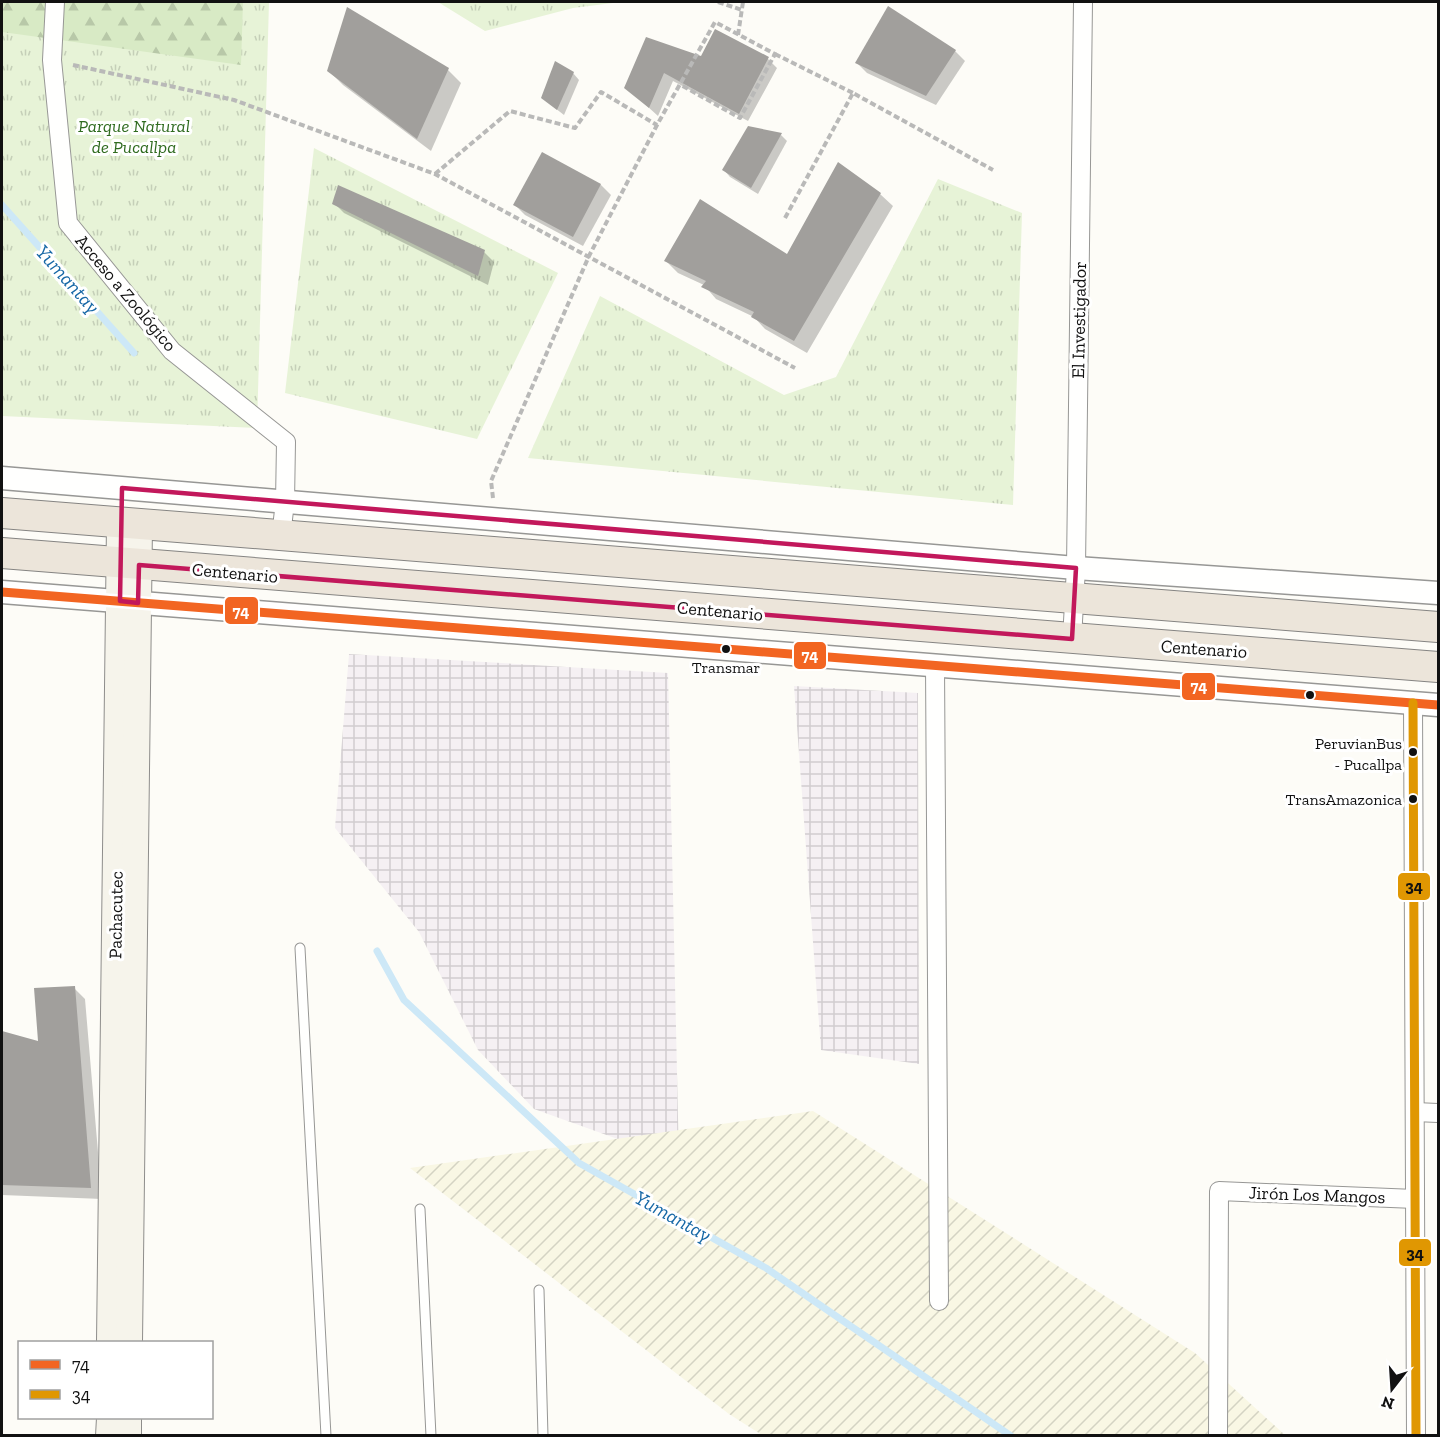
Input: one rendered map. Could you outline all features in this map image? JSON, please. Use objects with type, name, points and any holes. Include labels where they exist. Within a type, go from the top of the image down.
[{"type":"highway","points":[[2,513],[1438,627]]},
{"type":"highway","name":"Centenario","points":[[2,553],[1438,668]]},
{"type":"main road","name":"Pachacutec","points":[[110,1341],[130,565],[129,524]]},
{"type":"main road","name":"Pachacutec","points":[[129,602],[129,1341]]},
{"type":"main road","points":[[109,1436],[110,1419]]},
{"type":"main road","points":[[128,1419],[128,1436]]},
{"type":"street","name":"Acceso a Zoológico","points":[[55,2],[52,60],[68,223],[172,351],[286,442],[285,502],[281,536]]},
{"type":"street","name":"El Investigador","points":[[1072,639],[1076,568],[1083,2]]},
{"type":"street","points":[[2,478],[1076,568],[1438,593]]},
{"type":"street","name":"Pachacutec","points":[[122,488],[129,524]]},
{"type":"street","points":[[2,592],[1438,705]]},
{"type":"street","points":[[935,665],[939,1301]]},
{"type":"street","points":[[1413,703],[1416,1436]]},
{"type":"street","points":[[1414,1112],[1438,1113]]},
{"type":"street","name":"Jirón Los Mangos","points":[[1218,1436],[1219,1191],[1415,1199]]},
{"type":"lane","points":[[300,948],[326,1436]]},
{"type":"lane","points":[[420,1209],[431,1436]]},
{"type":"lane","points":[[539,1290],[543,1436]]},
{"type":"path","points":[[718,2],[742,10]]},
{"type":"path","points":[[738,34],[743,2]]},
{"type":"path","points":[[496,520],[491,481],[589,256],[657,125],[715,22],[853,93],[993,170]]},
{"type":"path","points":[[681,85],[740,118],[775,54]]},
{"type":"path","points":[[52,60],[234,100],[435,174],[795,368]]},
{"type":"path","points":[[435,174],[510,111],[576,128],[601,92],[657,125]]},
{"type":"path","points":[[785,218],[853,93]]},
{"type":"highlighted area","points":[[122,488],[1076,568],[1072,639],[139,565],[138,603],[120,601]]},
{"type":"shaded area","points":[[349,654],[668,673],[679,1161],[534,1109],[478,1050],[419,932],[335,828]]},
{"type":"shaded area","points":[[794,686],[918,693],[919,1064],[821,1050]]},
{"type":"shaded area","points":[[813,1111],[1195,1353],[1285,1435],[762,1435],[729,1414],[410,1168]]},
{"type":"green space","name":"Parque Natural de Pucallpa","points":[[2,2],[269,2],[257,428],[2,416]]},
{"type":"green space","points":[[2,2],[243,2],[241,65],[2,32]]},
{"type":"green space","points":[[438,2],[621,2],[573,8],[485,31]]},
{"type":"green space","points":[[314,148],[558,273],[477,439],[285,393]]},
{"type":"green space","points":[[938,179],[1022,213],[1013,505],[528,458],[600,296],[784,395],[836,377]]},
{"type":"building","points":[[888,6],[956,50],[926,96],[855,63]]},
{"type":"building","points":[[347,7],[449,68],[417,139],[327,71]]},
{"type":"building","points":[[715,29],[769,57],[739,114],[664,73],[649,108],[624,88],[646,37],[701,56]]},
{"type":"building","points":[[555,61],[574,72],[557,110],[541,98]]},
{"type":"building","points":[[748,126],[782,133],[751,188],[722,170]]},
{"type":"building","points":[[542,152],[601,184],[573,237],[513,205]]},
{"type":"building","points":[[838,162],[881,193],[794,341],[751,317],[754,312],[701,287],[706,281],[664,261],[700,199],[787,254]]},
{"type":"building","points":[[338,185],[485,250],[478,276],[332,204]]},
{"type":"building","points":[[75,986],[91,1188],[2,1185],[2,1031],[38,1041],[34,988]]},
{"type":"waterway","name":"Yumantay","points":[[2,205],[134,353]]},
{"type":"waterway","name":"Yumantay","points":[[377,951],[404,1000],[579,1163],[766,1268],[1011,1436]]},
{"type":"transit line","name":"74","points":[[2,592],[1438,705]]},
{"type":"transit line","name":"34","points":[[1413,703],[1416,1436]]},
{"type":"place","name":"Transmar","points":[[726,649]]},
{"type":"place","name":"PeruvianBus - Pucallpa","points":[[1413,752]]},
{"type":"place","name":"TransAmazonica","points":[[1413,799]]}]
